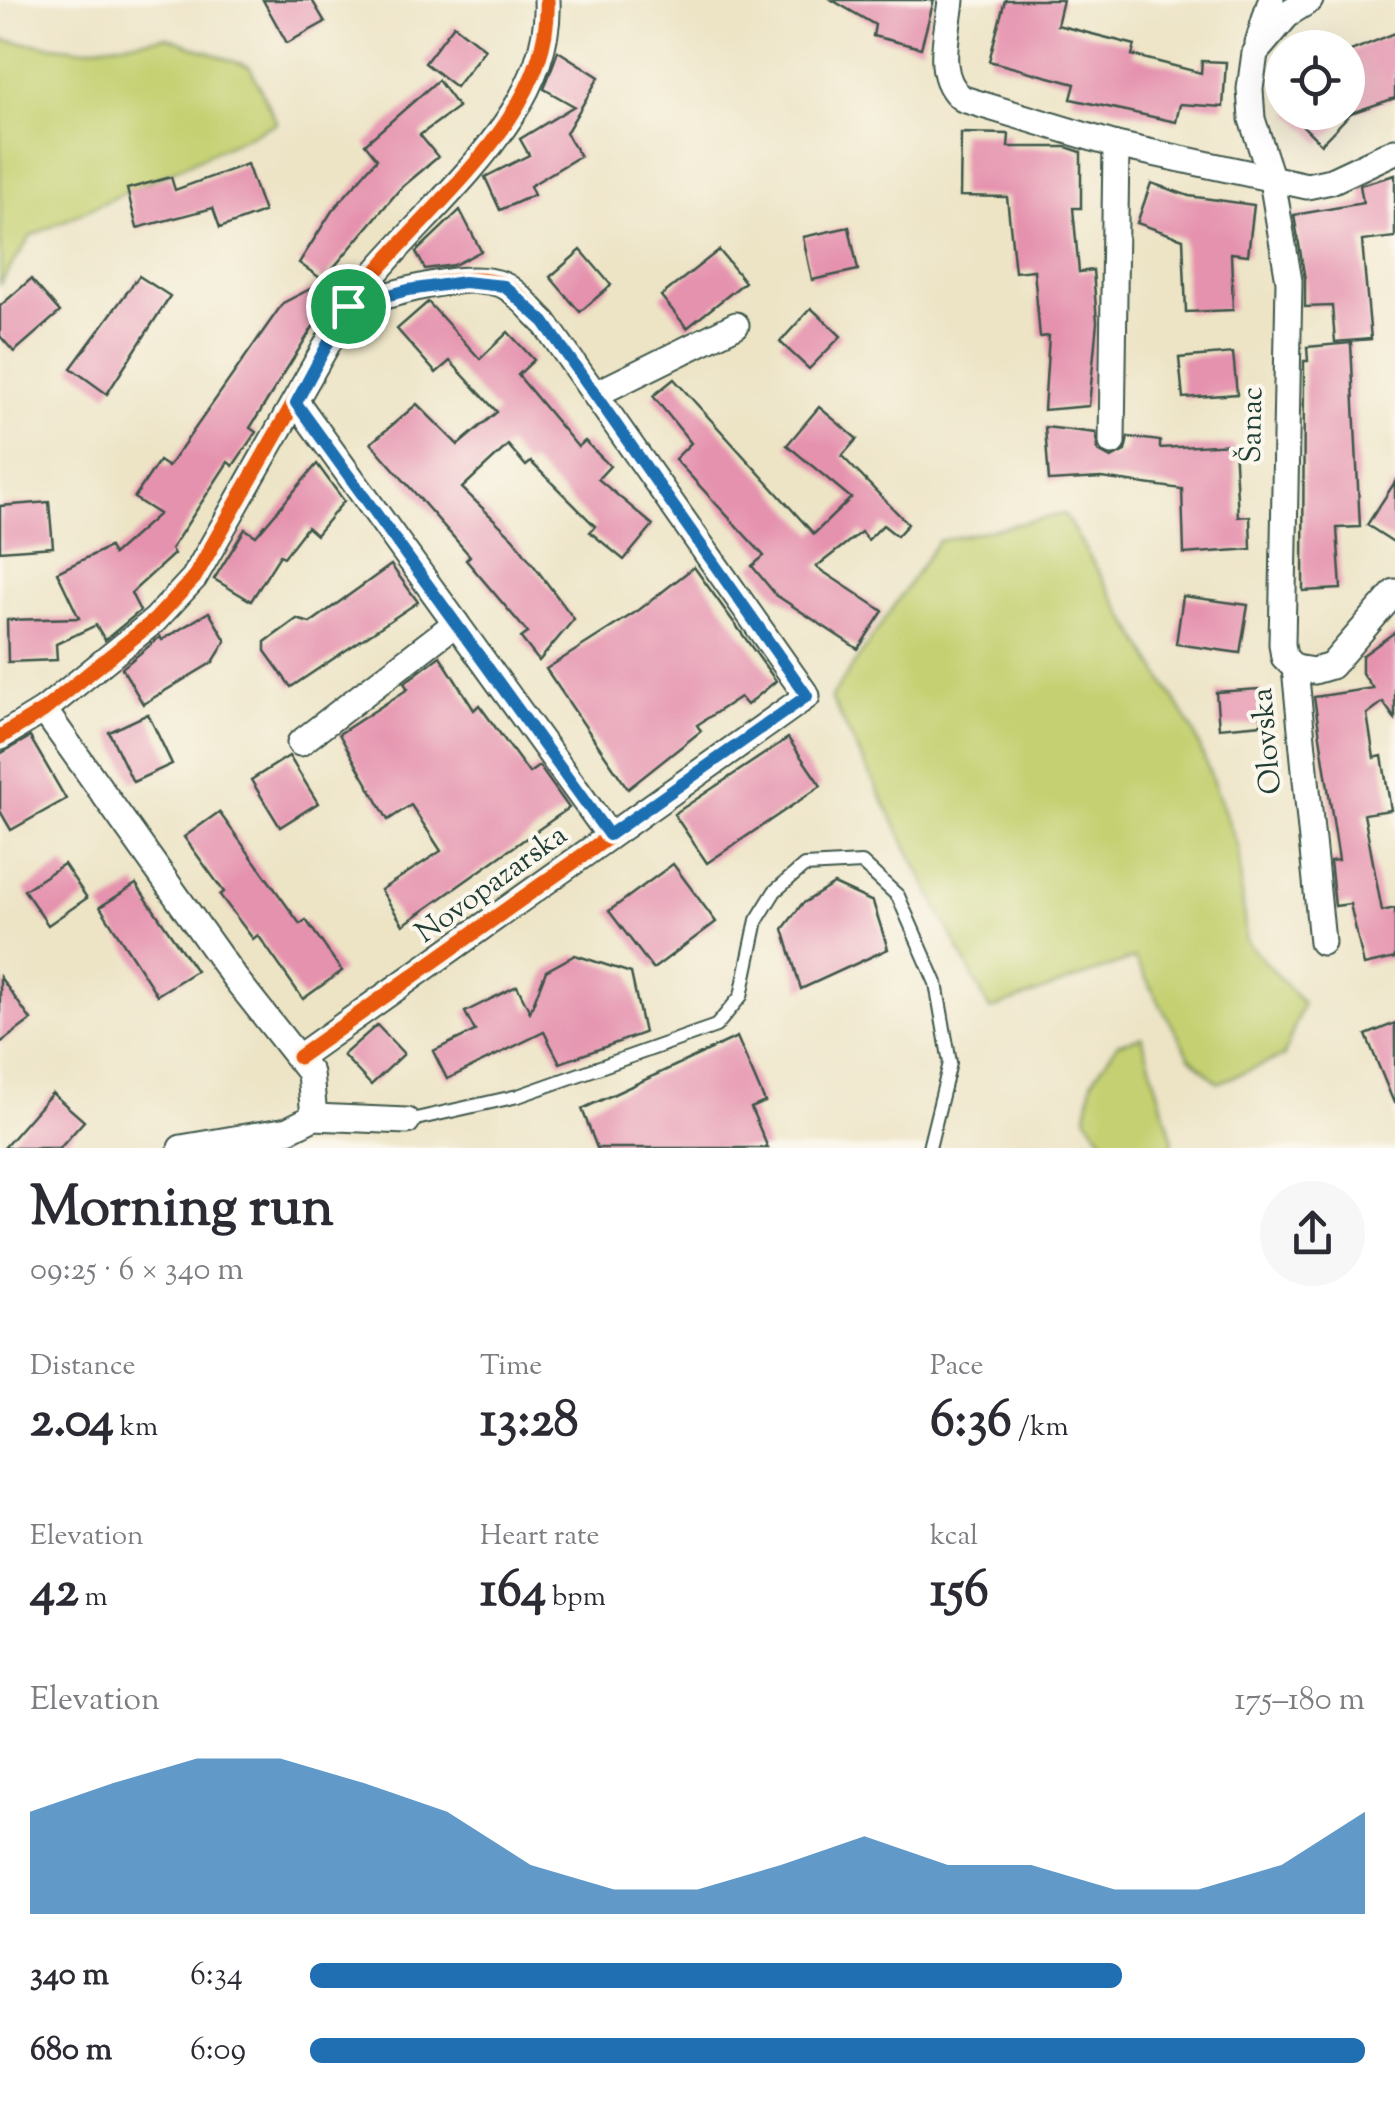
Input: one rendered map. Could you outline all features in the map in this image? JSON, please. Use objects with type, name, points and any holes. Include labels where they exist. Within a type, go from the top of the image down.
[{"type":"street","points":[[0,737],[44,710],[156,620],[194,578],[348,306],[374,270],[483,152],[527,95],[548,30],[547,0]]},
{"type":"street","points":[[951,0],[944,70],[949,88],[963,98],[1116,145],[1308,186],[1331,181],[1395,151]]},
{"type":"street","name":"Šanac","points":[[1271,0],[1255,53],[1250,89],[1252,119],[1272,180],[1289,281],[1282,644],[1284,657],[1295,668]]},
{"type":"street","points":[[1255,53],[1289,13],[1310,0]]},
{"type":"street","points":[[1112,442],[1116,145]]},
{"type":"street","name":"Novopazarska","points":[[300,1057],[807,696],[544,322],[504,286],[464,282],[408,290],[348,306]]},
{"type":"street","points":[[596,394],[736,326]]},
{"type":"street","name":"Novopazarska","points":[[296,403],[609,835]]},
{"type":"street","name":"Olovska","points":[[1322,942],[1295,668],[1314,671],[1331,666],[1395,592]]},
{"type":"street","points":[[300,743],[456,623]]},
{"type":"street","points":[[44,710],[234,977],[300,1057],[310,1073],[314,1117]]},
{"type":"street","points":[[181,1148],[288,1130],[314,1117],[407,1121]]},
{"type":"lane","points":[[407,1121],[518,1096],[716,1026],[741,996],[757,920],[775,890],[804,866],[862,863],[898,896],[936,983],[950,1062],[929,1148]]},
{"type":"green space","points":[[166,37],[250,67],[277,123],[31,236],[0,284],[0,40],[79,49]]},
{"type":"green space","points":[[1064,514],[1194,732],[1238,847],[1246,941],[1303,1003],[1284,1056],[1218,1083],[1190,1057],[1134,958],[990,1010],[831,698],[938,541]]},
{"type":"green space","points":[[1142,1037],[1173,1141],[1171,1148],[1109,1148],[1086,1116],[1092,1081],[1118,1043]]},
{"type":"building","points":[[263,0],[312,0],[325,22],[287,43]]},
{"type":"building","points":[[832,0],[934,0],[921,48],[873,36],[875,25]]},
{"type":"building","points":[[1005,0],[1063,0],[1057,25],[1135,45],[1132,55],[1201,73],[1202,61],[1226,62],[1223,107],[1180,104],[1176,122],[1071,99],[1075,84],[989,61]]},
{"type":"building","points":[[454,25],[485,49],[456,87],[425,63]]},
{"type":"building","points":[[1395,33],[1395,98],[1365,108],[1365,45]]},
{"type":"building","points":[[558,51],[599,77],[566,133],[580,156],[530,186],[534,195],[500,210],[485,177],[529,155],[520,139],[574,106],[544,89]]},
{"type":"building","points":[[438,80],[458,107],[420,135],[438,157],[400,189],[323,280],[299,263],[332,211],[377,159],[365,144]]},
{"type":"building","points":[[1307,130],[1335,130],[1321,144]]},
{"type":"building","points":[[961,133],[1009,134],[1008,147],[1066,147],[1081,152],[1081,208],[1073,208],[1079,272],[1093,270],[1097,322],[1089,406],[1044,410],[1049,336],[1040,337],[1034,270],[1015,272],[1007,197],[960,196]]},
{"type":"building","points":[[247,164],[264,212],[220,228],[213,208],[137,228],[127,189],[171,177],[175,190]]},
{"type":"building","points":[[1395,175],[1395,237],[1362,241],[1371,339],[1335,342],[1332,306],[1305,307],[1305,279],[1294,215],[1363,203],[1360,185]]},
{"type":"building","points":[[1151,183],[1189,196],[1254,205],[1248,255],[1231,253],[1233,310],[1186,312],[1183,239],[1137,223]]},
{"type":"building","points":[[460,210],[481,251],[454,265],[425,269],[416,252]]},
{"type":"building","points":[[849,227],[858,270],[812,280],[803,237]]},
{"type":"building","points":[[581,250],[611,285],[580,312],[550,277]]},
{"type":"building","points":[[719,250],[745,282],[687,328],[661,296]]},
{"type":"building","points":[[349,269],[250,428],[256,432],[233,466],[228,462],[171,549],[174,554],[131,593],[140,611],[105,640],[96,625],[56,644],[57,660],[8,662],[7,620],[79,618],[57,572],[109,547],[113,555],[159,514],[134,498],[159,461],[168,467],[283,303]]},
{"type":"building","points":[[139,276],[170,296],[107,394],[71,368]]},
{"type":"building","points":[[31,279],[60,312],[14,352],[0,336],[0,306]]},
{"type":"building","points":[[428,302],[480,359],[508,332],[534,360],[518,375],[578,447],[585,441],[610,466],[598,479],[653,525],[624,560],[590,532],[595,526],[531,462],[526,466],[508,445],[462,488],[513,538],[574,619],[539,661],[521,638],[528,633],[466,560],[470,556],[371,443],[417,404],[458,445],[497,412],[450,361],[436,373],[397,329]]},
{"type":"building","points":[[811,308],[841,336],[809,369],[780,342]]},
{"type":"building","points":[[1351,343],[1360,527],[1337,528],[1341,589],[1303,591],[1304,361],[1308,361],[1307,347]]},
{"type":"building","points":[[1233,353],[1237,394],[1183,398],[1179,358]]},
{"type":"building","points":[[674,379],[814,534],[851,498],[787,445],[819,407],[857,439],[842,456],[908,524],[897,536],[883,525],[868,540],[861,532],[816,567],[883,611],[858,649],[776,595],[752,566],[764,556],[675,459],[691,443],[653,396]]},
{"type":"building","points":[[1045,427],[1096,433],[1098,451],[1111,458],[1125,451],[1128,437],[1160,441],[1160,448],[1234,444],[1238,517],[1250,516],[1251,549],[1184,554],[1182,489],[1101,478],[1049,481]]},
{"type":"building","points":[[317,464],[344,501],[316,535],[307,527],[284,557],[280,555],[251,601],[214,579],[245,529],[256,536]]},
{"type":"building","points":[[1395,482],[1395,543],[1367,525]]},
{"type":"building","points":[[49,502],[53,547],[0,551],[0,506]]},
{"type":"building","points":[[391,565],[418,602],[291,687],[265,651],[265,642],[297,619],[310,623]]},
{"type":"building","points":[[694,567],[776,681],[747,705],[740,697],[697,725],[701,731],[628,789],[546,669],[639,610]]},
{"type":"building","points":[[1183,596],[1248,605],[1240,653],[1176,644]]},
{"type":"building","points":[[209,612],[226,641],[213,662],[143,704],[122,668],[160,637],[162,640]]},
{"type":"building","points":[[1395,632],[1395,719],[1383,702],[1367,714],[1374,758],[1382,756],[1391,810],[1364,814],[1382,911],[1395,908],[1395,958],[1364,965],[1350,904],[1335,906],[1330,861],[1339,860],[1314,697],[1373,688],[1362,673],[1362,656]]},
{"type":"building","points":[[440,656],[474,710],[479,705],[529,773],[539,766],[569,808],[403,925],[381,890],[441,851],[411,805],[388,820],[339,734],[408,689],[404,683]]},
{"type":"building","points":[[1259,689],[1262,724],[1219,728],[1216,692]]},
{"type":"building","points":[[148,714],[172,764],[133,782],[109,732]]},
{"type":"building","points":[[30,737],[66,799],[11,830],[0,811],[0,754]]},
{"type":"building","points":[[788,738],[821,786],[707,863],[674,814]]},
{"type":"building","points":[[289,756],[318,803],[280,827],[251,780]]},
{"type":"building","points":[[219,812],[300,924],[306,920],[342,971],[303,999],[258,935],[253,939],[220,895],[224,892],[184,837]]},
{"type":"building","points":[[64,864],[87,898],[48,925],[24,890]]},
{"type":"building","points":[[673,864],[716,922],[653,969],[609,911]]},
{"type":"building","points":[[136,884],[196,971],[157,995],[100,907]]},
{"type":"building","points":[[834,884],[873,902],[888,949],[801,989],[783,929],[802,904]]},
{"type":"building","points":[[575,955],[631,973],[644,1033],[560,1063],[544,1032],[447,1079],[433,1051],[475,1031],[465,1012],[517,986],[530,1012],[546,971]]},
{"type":"building","points":[[0,977],[31,1020],[0,1043]]},
{"type":"building","points":[[1395,1023],[1395,1103],[1394,1103],[1366,1035]]},
{"type":"building","points":[[377,1025],[404,1054],[371,1085],[343,1055]]},
{"type":"building","points":[[737,1037],[765,1102],[751,1108],[768,1148],[597,1148],[582,1109]]},
{"type":"building","points":[[52,1093],[84,1121],[60,1148],[4,1148]]},
{"type":"cycle path","points":[[0,737],[44,710],[155,620],[194,578],[349,306],[504,126],[528,86],[543,44],[547,0]]},
{"type":"cycle path","points":[[299,1057],[807,696],[544,322],[514,292],[503,285],[468,280],[426,286],[349,306]]},
{"type":"route","points":[[464,282],[504,286],[544,322],[807,696],[609,835],[296,403],[348,306],[408,290],[464,282]]}]
